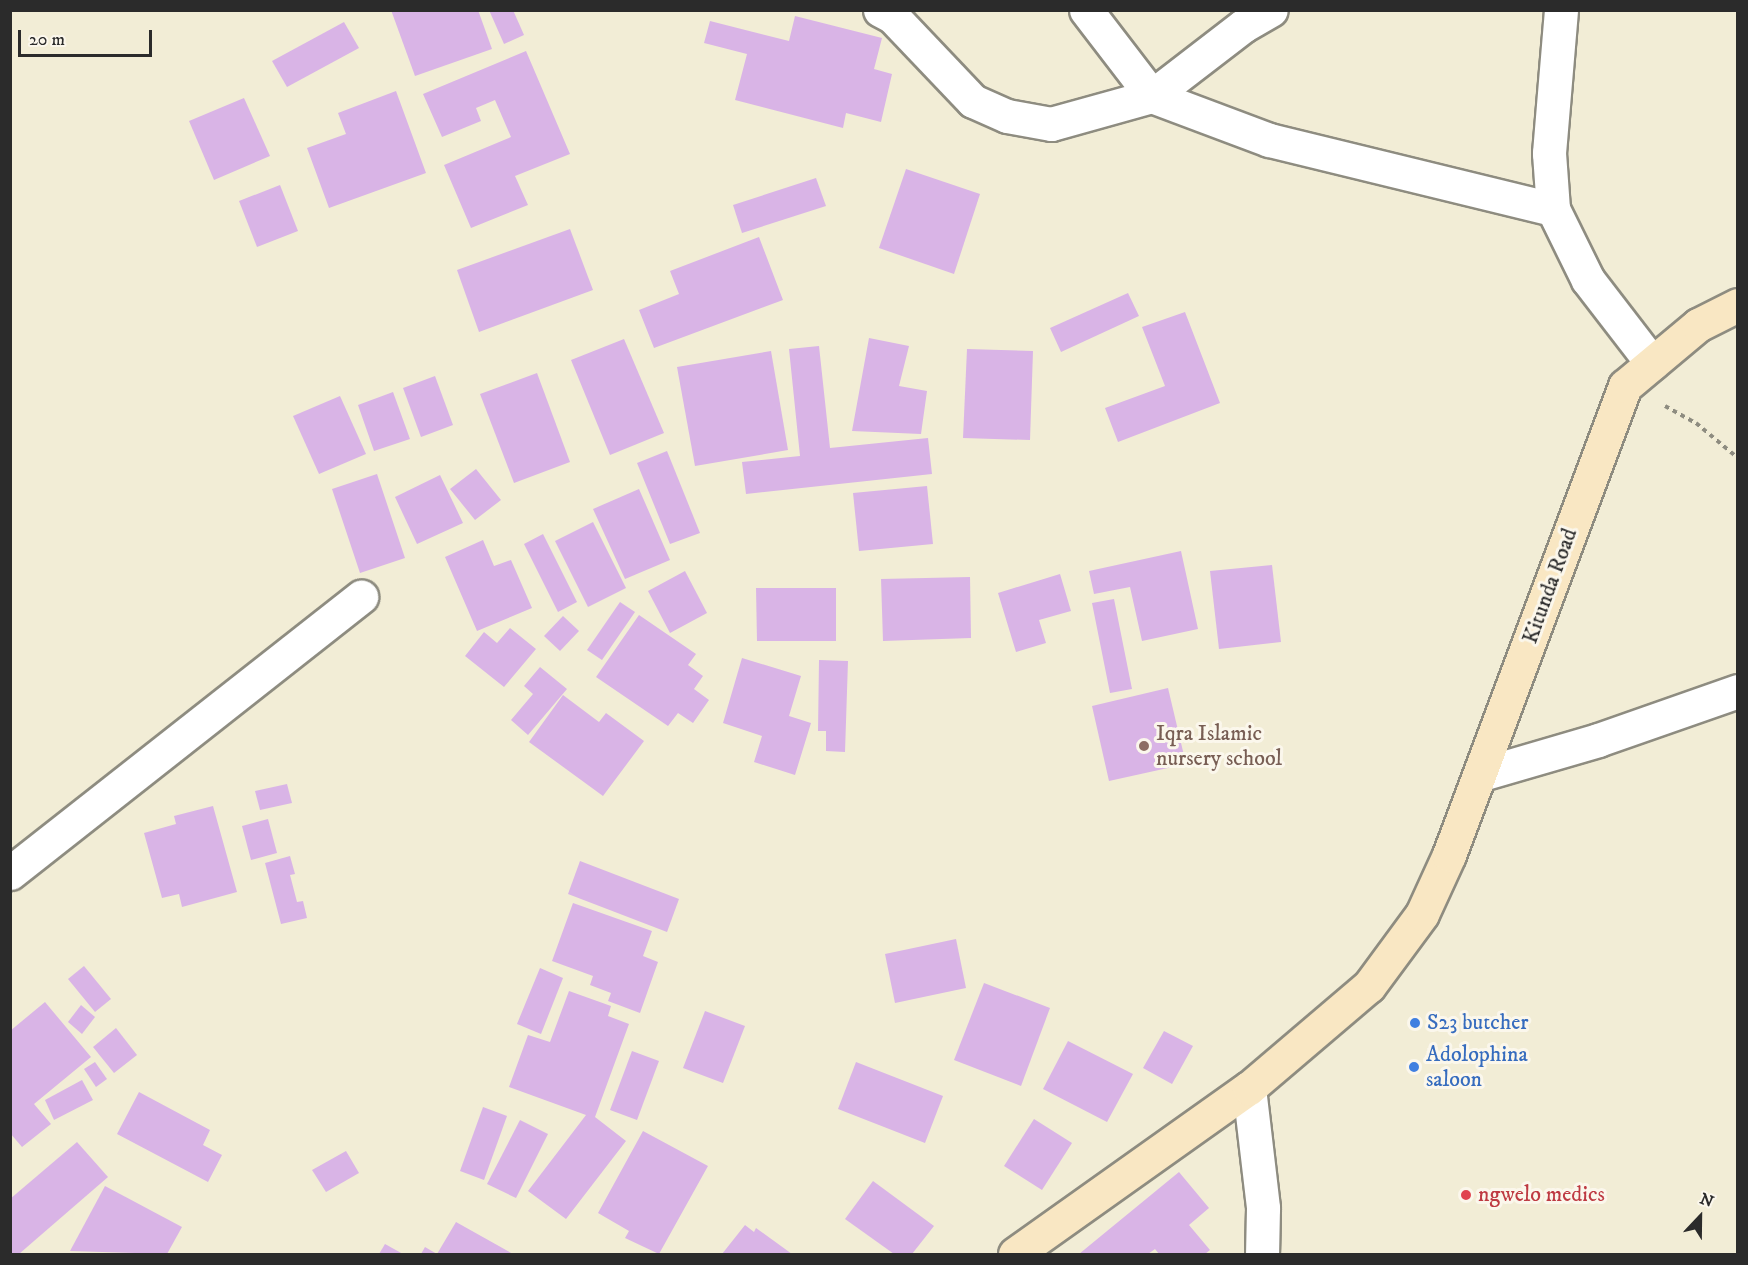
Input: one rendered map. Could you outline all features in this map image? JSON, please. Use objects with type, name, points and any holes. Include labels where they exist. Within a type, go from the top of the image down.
[{"type":"street","points":[[880,10],[893,17],[973,100],[1007,117],[1051,124],[1152,96],[1243,26],[1271,10]]},
{"type":"street","points":[[1086,10],[1152,96],[1269,140],[1552,209]]},
{"type":"street","points":[[1562,10],[1550,153],[1552,209],[1588,280],[1652,363]]},
{"type":"street","name":"Kitunda Road","points":[[1015,1254],[1249,1088],[1369,986],[1422,914],[1482,774],[1625,386],[1698,325],[1737,305]]},
{"type":"street","points":[[10,873],[361,597]]},
{"type":"street","points":[[1482,774],[1598,740],[1737,692]]},
{"type":"street","points":[[1249,1088],[1263,1208],[1262,1254]]},
{"type":"path","points":[[1625,386],[1696,423],[1737,458]]},
{"type":"building","points":[[391,10],[478,10],[492,49],[415,76]]},
{"type":"building","points":[[489,10],[513,10],[524,35],[504,44]]},
{"type":"building","points":[[795,16],[882,38],[874,69],[892,74],[881,122],[846,113],[843,128],[735,100],[747,54],[704,43],[710,21],[789,41]]},
{"type":"building","points":[[344,22],[359,48],[287,87],[272,61]]},
{"type":"building","points":[[526,51],[570,154],[515,176],[528,205],[471,228],[444,165],[511,137],[495,100],[476,108],[481,121],[442,137],[423,94]]},
{"type":"building","points":[[396,91],[426,173],[329,208],[307,148],[346,134],[338,113]]},
{"type":"building","points":[[244,98],[270,156],[214,180],[189,121]]},
{"type":"building","points":[[906,169],[980,194],[954,274],[879,248]]},
{"type":"building","points":[[816,178],[826,206],[742,233],[733,205]]},
{"type":"building","points":[[280,185],[298,231],[257,247],[239,201]]},
{"type":"building","points":[[570,229],[593,290],[479,332],[457,270]]},
{"type":"building","points":[[759,237],[783,300],[654,348],[639,310],[679,294],[670,271]]},
{"type":"building","points":[[1128,293],[1139,316],[1061,352],[1050,328]]},
{"type":"building","points":[[1185,312],[1220,403],[1118,442],[1105,408],[1165,386],[1142,327]]},
{"type":"building","points":[[869,338],[909,346],[899,386],[927,391],[921,434],[852,431]]},
{"type":"building","points":[[624,339],[664,433],[610,455],[571,360]]},
{"type":"building","points":[[819,346],[830,448],[928,438],[932,474],[746,494],[742,462],[800,456],[789,349]]},
{"type":"building","points":[[967,349],[1033,351],[1030,440],[963,438]]},
{"type":"building","points":[[771,351],[788,450],[695,466],[677,367]]},
{"type":"building","points":[[537,373],[570,462],[514,483],[480,394]]},
{"type":"building","points":[[435,376],[453,425],[421,437],[403,388]]},
{"type":"building","points":[[393,392],[410,439],[374,451],[358,405]]},
{"type":"building","points":[[340,396],[366,454],[319,474],[293,416]]},
{"type":"building","points":[[667,451],[700,533],[670,544],[637,463]]},
{"type":"building","points":[[476,469],[501,500],[475,520],[450,489]]},
{"type":"building","points":[[377,474],[405,558],[360,573],[332,489]]},
{"type":"building","points":[[440,475],[463,523],[417,544],[395,497]]},
{"type":"building","points":[[927,486],[933,544],[859,551],[853,493]]},
{"type":"building","points":[[639,489],[670,560],[625,579],[593,509]]},
{"type":"building","points":[[593,522],[626,588],[588,607],[555,541]]},
{"type":"building","points":[[543,534],[577,602],[558,612],[524,544]]},
{"type":"building","points":[[483,540],[494,566],[511,560],[532,608],[477,631],[445,557]]},
{"type":"building","points":[[1181,551],[1198,629],[1142,641],[1130,587],[1094,594],[1089,571]]},
{"type":"building","points":[[1272,565],[1281,642],[1219,649],[1210,571]]},
{"type":"building","points":[[685,571],[707,613],[670,633],[648,591]]},
{"type":"building","points":[[1060,574],[1071,611],[1039,620],[1046,643],[1016,652],[998,593]]},
{"type":"building","points":[[970,577],[971,638],[883,641],[881,579]]},
{"type":"building","points":[[756,588],[836,588],[836,641],[757,641]]},
{"type":"building","points":[[1114,599],[1132,689],[1110,693],[1092,603]]},
{"type":"building","points":[[620,602],[635,612],[602,660],[587,650]]},
{"type":"building","points":[[639,615],[696,654],[688,665],[703,676],[694,689],[709,700],[693,723],[678,713],[668,726],[596,677]]},
{"type":"building","points":[[563,616],[579,631],[560,651],[544,636]]},
{"type":"building","points":[[510,628],[536,649],[504,687],[465,656],[484,632],[497,643]]},
{"type":"building","points":[[742,658],[801,676],[789,716],[811,723],[795,775],[754,762],[762,736],[723,723]]},
{"type":"building","points":[[819,660],[848,661],[845,752],[826,751],[826,731],[818,731]]},
{"type":"building","points":[[540,667],[567,689],[528,735],[511,720],[533,694],[524,686]]},
{"type":"building","points":[[1168,688],[1186,764],[1109,781],[1092,706]]},
{"type":"building","points":[[563,695],[599,722],[606,713],[644,741],[603,796],[529,742]]},
{"type":"building","points":[[287,784],[292,803],[260,810],[255,791]]},
{"type":"building","points":[[213,806],[237,892],[182,907],[179,894],[162,898],[144,833],[176,824],[174,816]]},
{"type":"building","points":[[268,819],[277,853],[251,860],[242,826]]},
{"type":"building","points":[[290,856],[295,874],[290,875],[297,902],[303,901],[307,918],[281,924],[265,863]]},
{"type":"building","points":[[580,861],[679,899],[667,932],[568,894]]},
{"type":"building","points":[[573,903],[652,931],[643,956],[658,962],[640,1013],[608,1001],[611,993],[590,985],[593,976],[552,961]]},
{"type":"building","points":[[956,939],[966,988],[895,1003],[885,954]]},
{"type":"building","points":[[84,966],[111,999],[95,1012],[68,979]]},
{"type":"building","points":[[540,968],[563,978],[541,1034],[517,1024]]},
{"type":"building","points":[[984,983],[1050,1008],[1021,1086],[954,1060]]},
{"type":"building","points":[[569,991],[611,1006],[608,1016],[629,1024],[595,1117],[626,1141],[566,1219],[528,1191],[586,1115],[509,1087],[528,1035],[550,1042]]},
{"type":"building","points":[[45,1002],[91,1057],[34,1104],[51,1124],[22,1147],[10,1133],[10,1031]]},
{"type":"building","points":[[81,1005],[95,1017],[82,1034],[68,1022]]},
{"type":"building","points":[[705,1011],[745,1026],[723,1083],[683,1068]]},
{"type":"building","points":[[116,1028],[137,1055],[114,1073],[93,1047]]},
{"type":"building","points":[[1164,1031],[1193,1046],[1172,1084],[1143,1068]]},
{"type":"building","points":[[1068,1041],[1133,1074],[1107,1122],[1043,1089]]},
{"type":"building","points":[[632,1051],[659,1061],[637,1120],[610,1110]]},
{"type":"building","points":[[95,1062],[107,1079],[96,1087],[84,1069]]},
{"type":"building","points":[[856,1062],[943,1096],[925,1143],[838,1109]]},
{"type":"building","points":[[82,1080],[93,1100],[54,1120],[45,1100]]},
{"type":"building","points":[[139,1092],[210,1130],[203,1145],[222,1155],[208,1182],[117,1134]]},
{"type":"building","points":[[483,1107],[507,1116],[484,1180],[460,1171]]},
{"type":"building","points":[[1034,1119],[1072,1143],[1042,1190],[1004,1166]]},
{"type":"building","points":[[520,1120],[548,1134],[516,1198],[487,1184]]},
{"type":"building","points":[[643,1131],[708,1166],[659,1254],[625,1238],[629,1231],[598,1213]]},
{"type":"building","points":[[77,1142],[108,1177],[19,1254],[10,1254],[10,1199]]},
{"type":"building","points":[[346,1151],[359,1173],[326,1192],[312,1170]]},
{"type":"building","points":[[1179,1172],[1209,1208],[1189,1225],[1210,1250],[1205,1254],[1159,1254],[1155,1249],[1148,1254],[1079,1254]]},
{"type":"building","points":[[873,1181],[934,1226],[912,1254],[894,1254],[845,1219]]},
{"type":"building","points":[[105,1186],[182,1227],[167,1254],[70,1251]]},
{"type":"building","points":[[456,1222],[513,1254],[437,1254]]},
{"type":"building","points":[[745,1225],[754,1232],[756,1228],[792,1254],[722,1254]]},
{"type":"building","points":[[385,1244],[403,1254],[379,1254]]},
{"type":"building","points":[[425,1247],[437,1254],[421,1254]]},
{"type":"place","name":"Iqra Islamic nursery school","points":[[1144,746]]},
{"type":"place","name":"S23 butcher","points":[[1415,1023]]},
{"type":"place","name":"Adolophina saloon","points":[[1414,1067]]},
{"type":"place","name":"ngwelo medics","points":[[1466,1195]]}]
